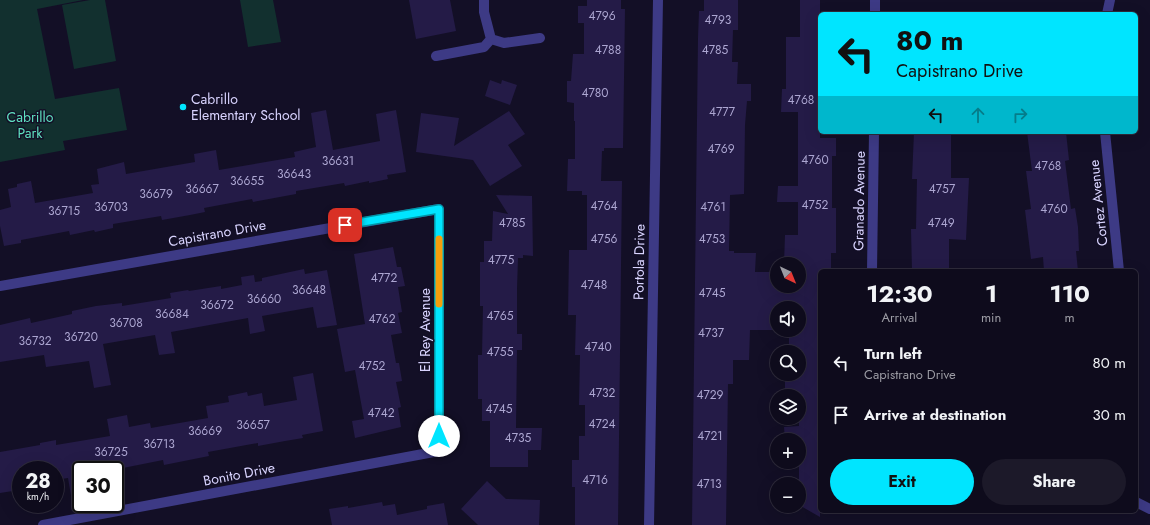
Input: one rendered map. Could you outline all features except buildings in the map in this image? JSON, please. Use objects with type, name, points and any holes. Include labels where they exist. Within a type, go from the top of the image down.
[{"type":"street","points":[[484,0],[484,12],[491,39]]},
{"type":"street","name":"Portola Drive","points":[[649,525],[658,0]]},
{"type":"street","points":[[875,0],[875,12]]},
{"type":"street","points":[[1107,12],[1110,0]]},
{"type":"street","points":[[491,39],[504,44],[540,38]]},
{"type":"street","points":[[436,56],[484,47],[491,39]]},
{"type":"street","name":"Granado Avenue","points":[[872,269],[874,134]]},
{"type":"street","name":"Cortez Avenue","points":[[1105,134],[1119,269]]},
{"type":"street","name":"Capistrano Drive","points":[[0,286],[439,209]]},
{"type":"street","name":"El Rey Avenue","points":[[439,209],[439,451]]},
{"type":"street","name":"Bonito Drive","points":[[43,525],[439,451]]},
{"type":"street","points":[[1138,503],[1150,509]]},
{"type":"green space","name":"Cabrillo Park","points":[[0,0],[83,0],[37,9],[55,99],[119,88],[127,130],[63,141],[65,150],[0,162]]},
{"type":"green space","points":[[90,0],[105,0],[116,61],[74,69],[62,5]]},
{"type":"green space","points":[[240,0],[273,0],[281,42],[248,47]]},
{"type":"slow traffic","points":[[439,239],[439,304]]},
{"type":"place","name":"Cabrillo Elementary School","points":[[183,107]]},
{"type":"route","points":[[345,225],[439,209],[439,436]]}]
